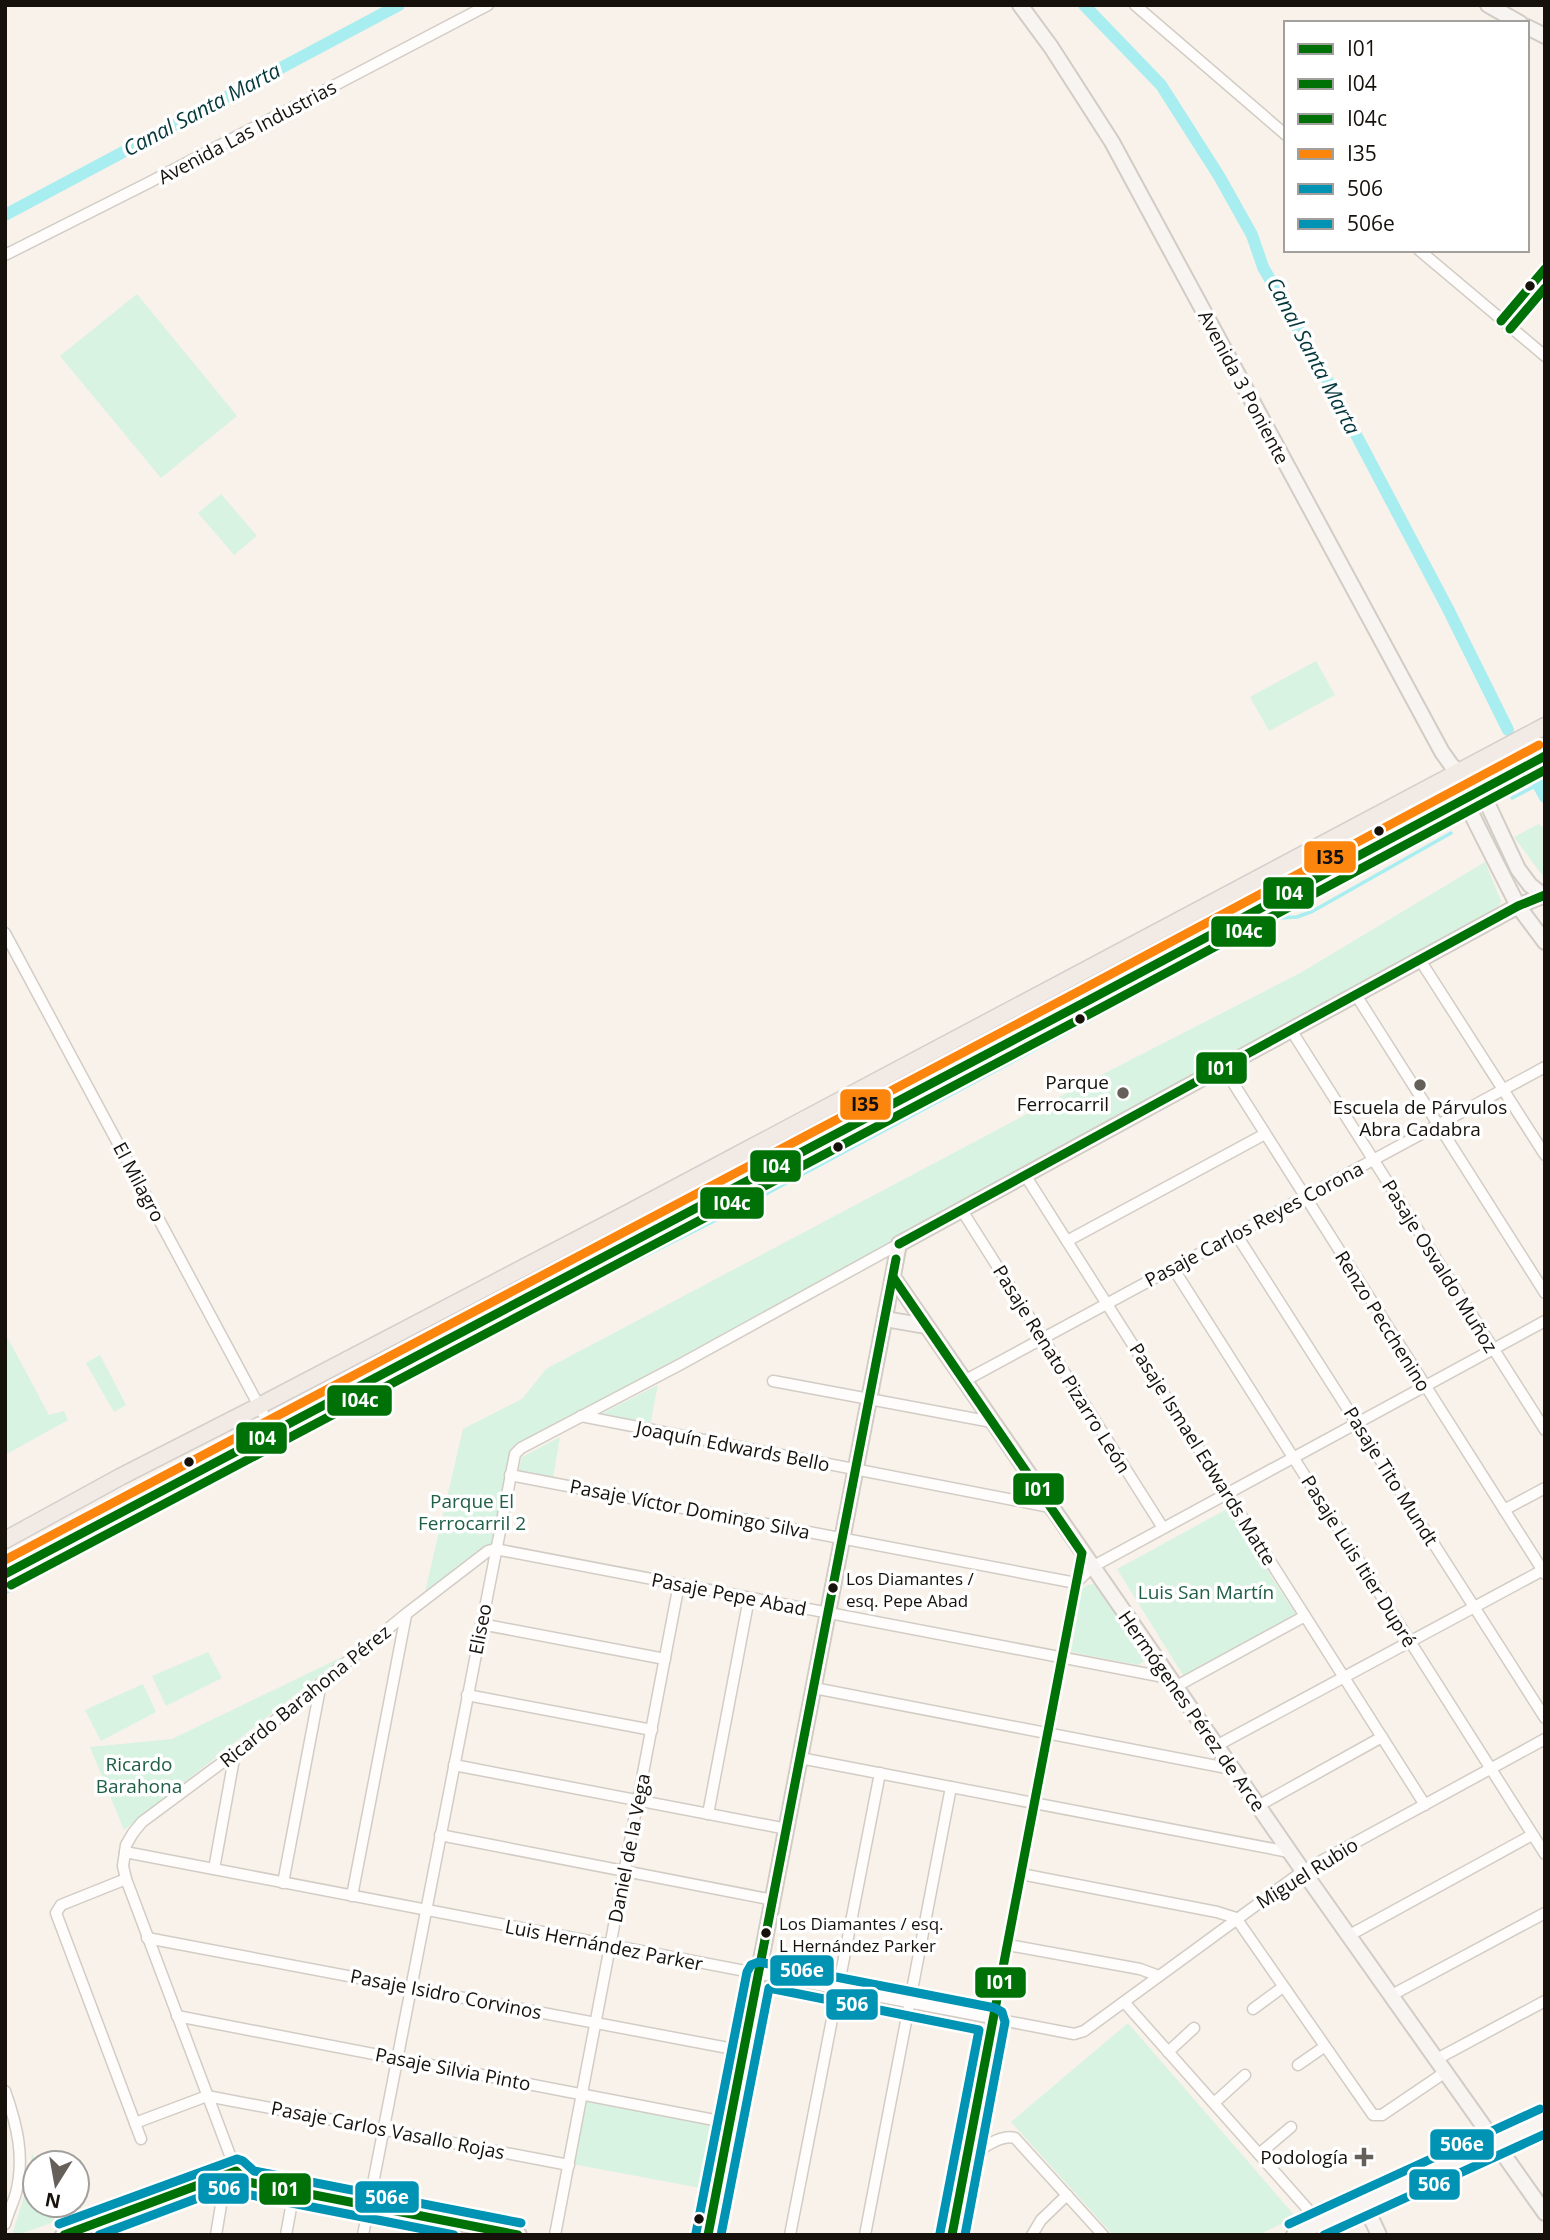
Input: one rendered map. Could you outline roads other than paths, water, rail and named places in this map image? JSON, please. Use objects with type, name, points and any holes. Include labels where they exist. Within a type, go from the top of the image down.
[{"type":"main road","points":[[5,1540],[1545,726]]},
{"type":"main road","points":[[5,1574],[1542,758]]},
{"type":"main road","points":[[734,1157],[746,1181]]},
{"type":"main road","points":[[630,1212],[644,1236]]},
{"type":"main road","points":[[398,1333],[412,1357]]},
{"type":"street","name":"Avenida Las Industrias","points":[[5,255],[159,178],[488,5]]},
{"type":"street","name":"Avenida 3 Poniente","points":[[1020,5],[1051,47],[1112,142],[1437,744],[1459,773],[1481,790],[1518,869],[1544,896]]},
{"type":"street","points":[[1135,5],[1284,133]]},
{"type":"street","points":[[1488,5],[1516,21]]},
{"type":"street","points":[[1529,28],[1545,36]]},
{"type":"street","points":[[1421,252],[1545,356]]},
{"type":"street","points":[[1501,321],[1545,269]]},
{"type":"street","name":"Avenida 3 Poniente","points":[[1459,773],[1464,799],[1518,906],[1545,942]]},
{"type":"street","points":[[708,2235],[899,1244],[1518,906],[1544,896]]},
{"type":"street","name":"El Milagro","points":[[5,933],[273,1432]]},
{"type":"street","points":[[1420,960],[1545,1155]]},
{"type":"street","points":[[1356,995],[1545,1293]]},
{"type":"street","name":"Pasaje Osvaldo Muñoz","points":[[1291,1030],[1545,1430]]},
{"type":"street","name":"Renzo Pecchenino","points":[[1223,1067],[1544,1571]]},
{"type":"street","name":"Pasaje Carlos Reyes Corona","points":[[964,1381],[1545,1067]]},
{"type":"street","points":[[1067,1241],[1265,1134]]},
{"type":"street","name":"Pasaje Ismael Edwards Matte","points":[[1025,1175],[1425,1805]]},
{"type":"street","name":"Pasaje Renato Pizarro León","points":[[961,1209],[1163,1528]]},
{"type":"street","name":"Pasaje Tito Mundt","points":[[1236,1234],[1545,1718]]},
{"type":"street","name":"Eliseo","points":[[363,2235],[515,1454],[521,1448],[899,1244]]},
{"type":"street","name":"Pasaje Luis Itier Dupré","points":[[1173,1268],[1545,1854]]},
{"type":"street","name":"Hermógenes Pérez de Arce","points":[[893,1277],[1231,1769],[1545,2213]]},
{"type":"street","points":[[885,1319],[926,1326]]},
{"type":"street","points":[[1076,1583],[1092,1567],[1545,1321]]},
{"type":"street","points":[[774,1381],[992,1422]]},
{"type":"street","name":"Joaquín Edwards Bello","points":[[581,1416],[1050,1507]]},
{"type":"street","name":"Pasaje Víctor Domingo Silva","points":[[510,1475],[1076,1583]]},
{"type":"street","points":[[1504,1510],[1545,1488]]},
{"type":"street","name":"Pasaje Pepe Abad","points":[[495,1549],[1062,1658],[1172,1683]]},
{"type":"street","name":"Ricardo Barahona Pérez","points":[[124,1852],[129,1839],[142,1822],[235,1753],[406,1614],[488,1551],[495,1549]]},
{"type":"street","points":[[952,2235],[1082,1553]]},
{"type":"street","points":[[1216,1746],[1544,1571]]},
{"type":"street","name":"Daniel de la Vega","points":[[555,2235],[679,1584]]},
{"type":"street","points":[[708,1814],[748,1598]]},
{"type":"street","points":[[352,1896],[406,1614]]},
{"type":"street","points":[[1172,1683],[1305,1616]]},
{"type":"street","points":[[481,1625],[665,1659]]},
{"type":"street","points":[[283,1883],[322,1683]]},
{"type":"street","points":[[814,1688],[1231,1769]]},
{"type":"street","points":[[467,1695],[652,1730]]},
{"type":"street","points":[[1258,1806],[1382,1737]]},
{"type":"street","name":"Miguel Rubio","points":[[1084,2031],[1303,1871],[1545,1739]]},
{"type":"street","points":[[214,1869],[235,1753]]},
{"type":"street","points":[[800,1758],[1289,1852]]},
{"type":"street","points":[[454,1765],[787,1829]]},
{"type":"street","points":[[790,2235],[880,1773]]},
{"type":"street","points":[[865,2235],[951,1787]]},
{"type":"street","points":[[440,1835],[773,1900]]},
{"type":"street","points":[[1348,1936],[1532,1835]]},
{"type":"street","points":[[124,1852],[125,1880],[236,2172],[248,2182],[369,2206],[451,2228],[519,2235]]},
{"type":"street","name":"Luis Hernández Parker","points":[[124,1852],[1067,2034],[1084,2031]]},
{"type":"street","points":[[1021,1874],[1236,1918],[1370,2114],[1382,2115],[1444,2073]]},
{"type":"street","points":[[125,1880],[61,1905],[56,1913],[141,2139]]},
{"type":"street","points":[[1390,1996],[1545,1913]]},
{"type":"street","name":"Pasaje Isidro Corvinos","points":[[148,1938],[744,2051]]},
{"type":"street","points":[[1008,1945],[1140,1969],[1159,1976]]},
{"type":"street","points":[[1252,2009],[1283,1987]]},
{"type":"street","points":[[1435,2060],[1545,2001]]},
{"type":"street","points":[[1124,2002],[1320,2223]]},
{"type":"street","name":"Pasaje Silvia Pinto","points":[[177,2016],[730,2123]]},
{"type":"street","points":[[1168,2052],[1194,2028]]},
{"type":"street","points":[[1298,2065],[1324,2047]]},
{"type":"street","points":[[1214,2103],[1245,2075]]},
{"type":"street","points":[[5,2091],[18,2133],[20,2156],[17,2186],[5,2224]]},
{"type":"street","points":[[135,2123],[207,2096]]},
{"type":"street","name":"Pasaje Carlos Vasallo Rojas","points":[[207,2096],[569,2165]]},
{"type":"street","points":[[1294,2235],[1545,2120]]},
{"type":"street","points":[[1259,2154],[1291,2127]]},
{"type":"street","points":[[967,2158],[1003,2137],[1013,2136],[1103,2235]]},
{"type":"street","points":[[63,2235],[236,2172]]},
{"type":"street","points":[[215,2179],[222,2199],[216,2235]]},
{"type":"street","points":[[286,2235],[294,2191]]},
{"type":"street","points":[[1032,2235],[1041,2220],[1067,2195]]},
{"type":"street","points":[[1364,2203],[1379,2235]]},
{"type":"waterway","name":"Canal Santa Marta","points":[[5,215],[399,5]]},
{"type":"waterway","name":"Canal Santa Marta","points":[[1084,5],[1161,85],[1219,176],[1252,235],[1263,267],[1324,374],[1447,607],[1508,730]]},
{"type":"waterway","name":"Canal Santa Marta","points":[[1534,777],[1545,797]]},
{"type":"waterway","points":[[1512,798],[1545,781]]},
{"type":"waterway","points":[[5,1593],[479,1339],[738,1209],[1279,918],[1297,917],[1313,911],[1451,833]]},
{"type":"place","name":"Escuela de Párvulos Abra Cadabra","points":[[1420,1085]]},
{"type":"place","name":"Parque Ferrocarril","points":[[1123,1093]]},
{"type":"place","name":"Los Diamantes / esq. Pepe Abad","points":[[833,1588]]},
{"type":"place","name":"Los Diamantes / esq. L Hernández Parker","points":[[766,1933]]},
{"type":"place","name":"Podología","points":[[1364,2157]]},
{"type":"park label","name":"Parque El Ferrocarril 2","points":[[472,1512]]},
{"type":"park label","name":"Luis San Martín","points":[[1206,1592]]},
{"type":"park label","name":"Ricardo Barahona","points":[[139,1775]]}]
